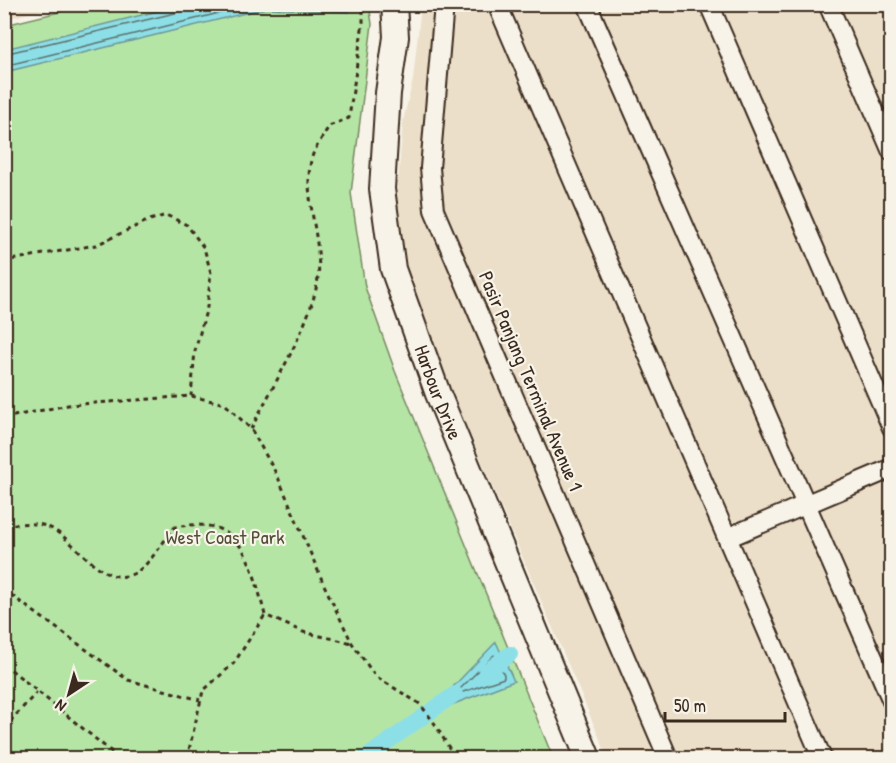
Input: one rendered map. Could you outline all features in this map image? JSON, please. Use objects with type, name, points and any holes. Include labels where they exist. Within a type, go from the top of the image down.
[{"type":"main road","name":"Harbour Drive","points":[[394,4],[396,37],[388,93],[382,189],[393,269],[438,394],[588,759]]},
{"type":"street","name":"Pasir Panjang Terminal Avenue 1","points":[[444,4],[430,168],[434,210],[668,759]]},
{"type":"street","points":[[497,4],[822,759]]},
{"type":"street","points":[[587,4],[891,700]]},
{"type":"street","points":[[710,4],[891,428]]},
{"type":"street","points":[[828,4],[891,152]]},
{"type":"street","points":[[728,538],[891,468]]},
{"type":"path","points":[[251,429],[296,340],[310,307],[318,277],[318,245],[309,185],[313,154],[329,126],[349,118],[363,22],[363,4]]},
{"type":"path","points":[[4,261],[96,245],[147,221],[166,215],[187,225],[204,248],[211,273],[207,307],[195,351],[191,396]]},
{"type":"path","points":[[4,418],[68,405],[191,396],[225,404],[251,429],[277,475],[325,587],[352,643],[375,676],[420,704],[435,724],[455,759]]},
{"type":"path","points":[[4,525],[29,523],[47,527],[63,536],[100,571],[122,576],[133,574],[142,567],[175,527],[191,524],[207,525],[223,531],[236,540],[252,566],[265,615],[234,663],[203,691],[187,759]]},
{"type":"path","points":[[4,591],[128,680],[200,700]]},
{"type":"path","points":[[265,615],[303,632],[352,643]]},
{"type":"path","points":[[4,664],[119,759]]},
{"type":"path","points":[[4,728],[37,692]]},
{"type":"path","points":[[4,717],[10,723]]},
{"type":"shaded area","points":[[5,4],[63,4],[63,5],[5,19]]},
{"type":"shaded area","points":[[421,5],[891,5],[891,758],[608,758],[440,364],[411,288],[396,205],[403,121],[413,80]]},
{"type":"green space","name":"West Coast Park","points":[[88,5],[369,5],[372,24],[351,193],[365,287],[395,371],[553,758],[5,758],[5,25]]},
{"type":"water","points":[[186,4],[348,4],[349,12],[266,8],[5,72],[5,49]]},
{"type":"water","points":[[496,642],[514,681],[438,710],[434,701],[449,691]]},
{"type":"waterway","points":[[486,672],[510,654]]},
{"type":"waterway","points":[[365,758],[455,694]]}]
